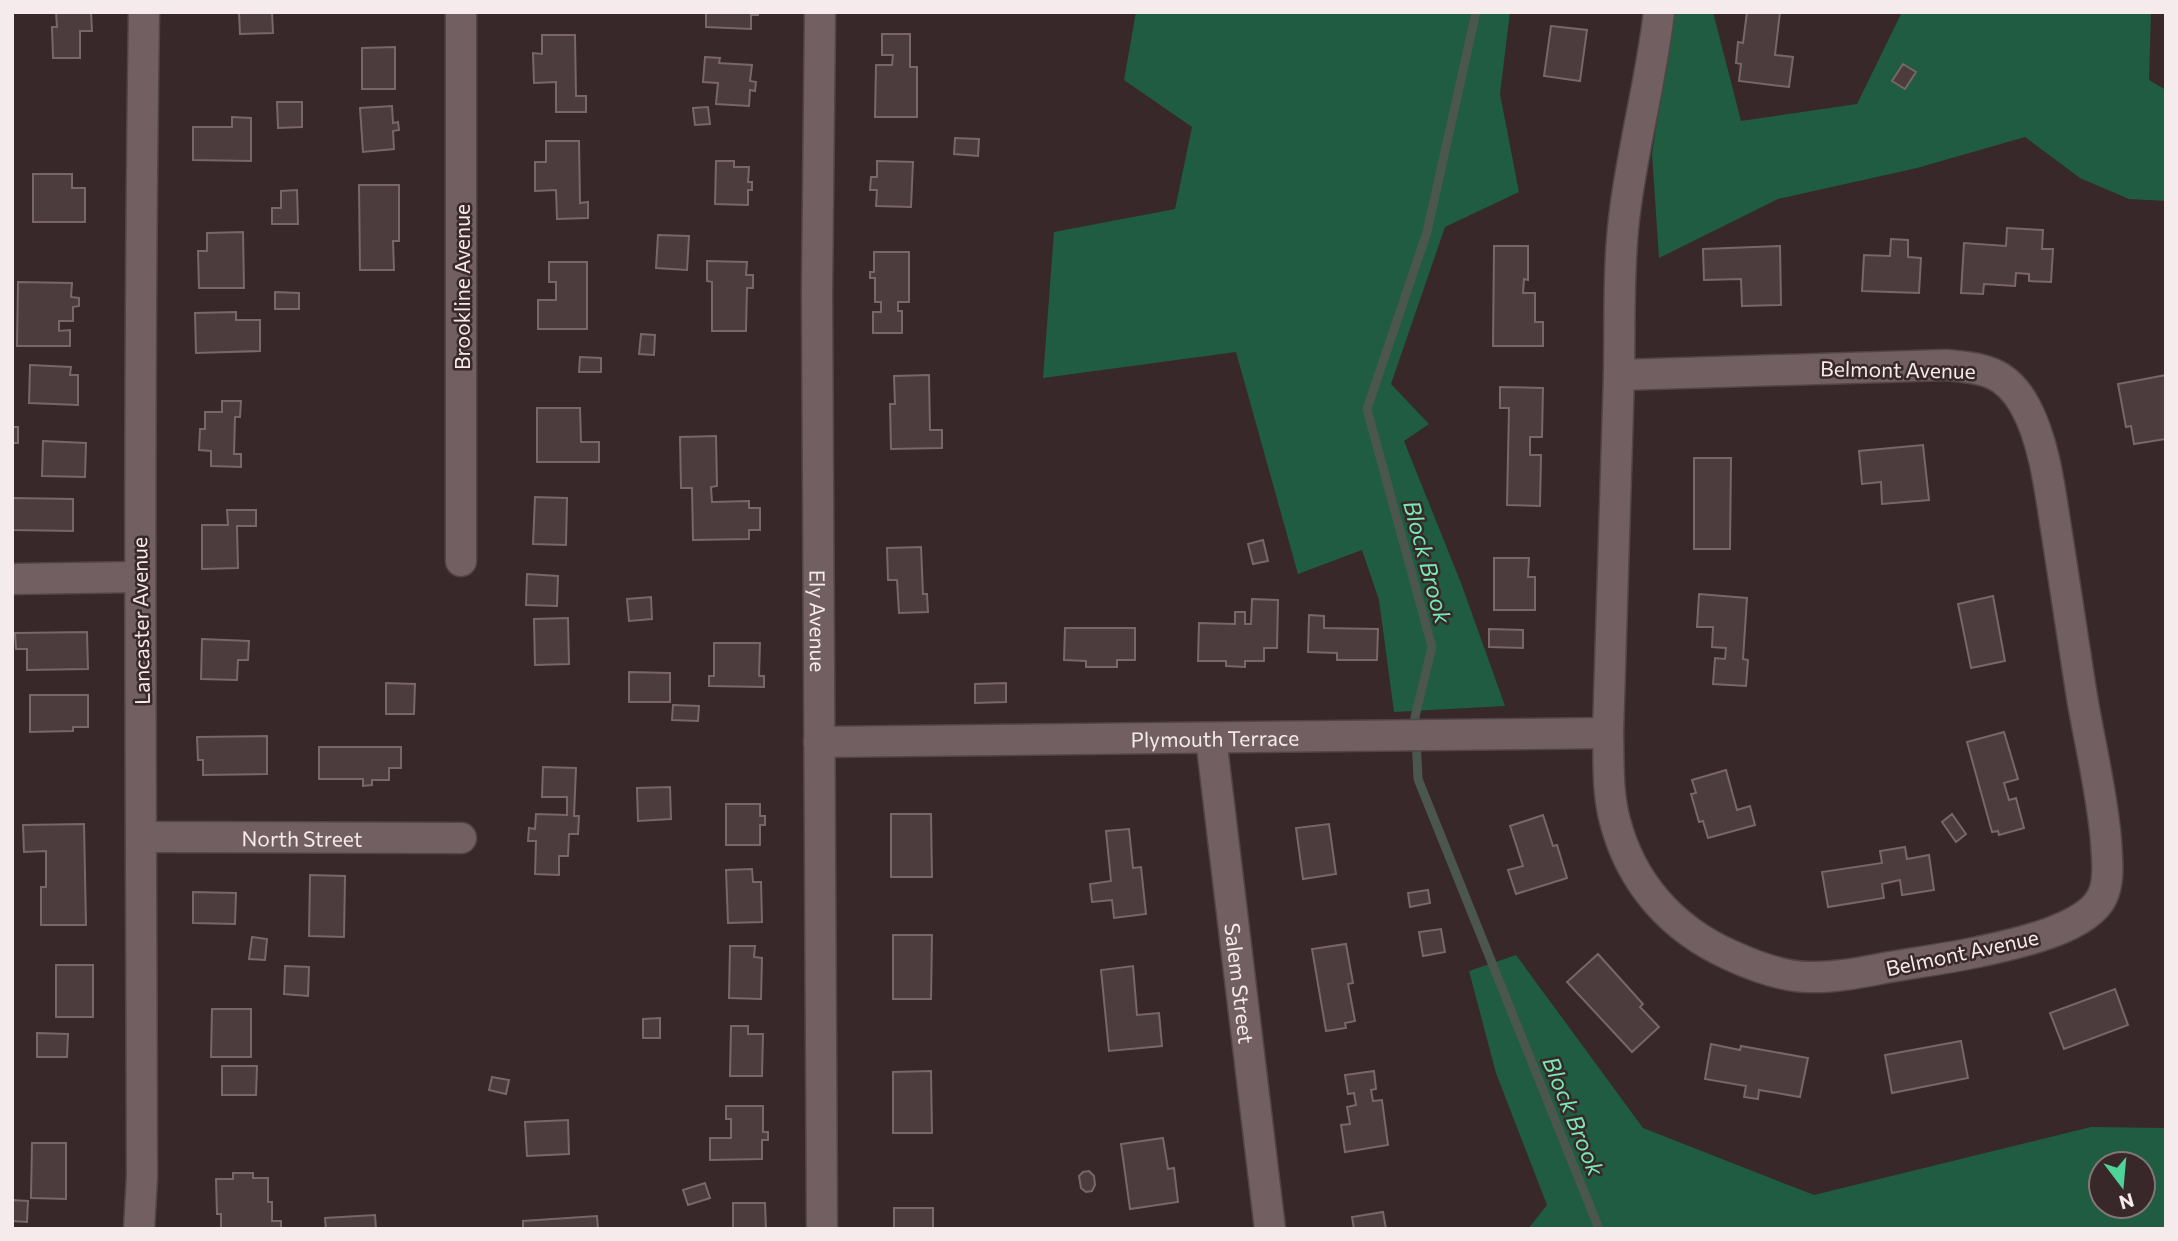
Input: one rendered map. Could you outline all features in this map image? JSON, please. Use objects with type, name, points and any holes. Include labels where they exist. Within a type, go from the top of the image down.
[{"type":"street","name":"Lancaster Avenue","points":[[139,1229],[142,1177],[143,837],[139,296],[144,12]]},
{"type":"street","name":"Brookline Avenue","points":[[461,12],[461,561]]},
{"type":"street","name":"Ely Avenue","points":[[820,12],[817,294],[822,1229]]},
{"type":"street","name":"Belmont Avenue","points":[[1619,375],[1946,365],[1993,372],[2015,392],[2031,418],[2051,493],[2086,722],[2103,810],[2107,872],[2102,899],[2090,911],[2059,929],[2028,940],[1961,956],[1834,977],[1806,977],[1757,966],[1714,947],[1677,923],[1639,877],[1620,839],[1610,791],[1608,733],[1623,221],[1653,68],[1659,12]]},
{"type":"street","points":[[12,579],[139,577]]},
{"type":"street","name":"Plymouth Terrace","points":[[819,742],[1608,733]]},
{"type":"street","name":"Salem Street","points":[[1211,738],[1269,1229]]},
{"type":"street","name":"North Street","points":[[143,837],[461,838]]},
{"type":"green space","points":[[1136,12],[1510,12],[1500,94],[1519,192],[1445,227],[1391,384],[1429,424],[1404,441],[1461,583],[1505,706],[1394,712],[1379,600],[1362,550],[1298,574],[1236,352],[1043,378],[1054,232],[1175,209],[1192,127],[1124,80]]},
{"type":"green space","points":[[1674,12],[1713,12],[1741,121],[1857,104],[1902,12],[2151,12],[2149,80],[2166,90],[2166,201],[2129,199],[2080,178],[2025,137],[1917,168],[1778,199],[1659,258],[1652,154]]},
{"type":"green space","points":[[1516,955],[1643,1128],[1814,1195],[2091,1127],[2166,1128],[2166,1229],[1528,1229],[1547,1205],[1496,1073],[1469,971]]},
{"type":"building","points":[[56,12],[91,12],[92,31],[80,31],[80,58],[53,58],[52,27],[57,27]]},
{"type":"building","points":[[239,12],[272,12],[273,33],[240,34]]},
{"type":"building","points":[[706,12],[758,12],[758,15],[751,15],[751,29],[706,27]]},
{"type":"building","points":[[1747,12],[1780,12],[1775,55],[1793,57],[1789,87],[1739,81],[1741,64],[1736,63],[1738,42],[1743,43]]},
{"type":"building","points":[[1551,26],[1587,30],[1580,81],[1544,76]]},
{"type":"building","points":[[882,34],[910,34],[910,67],[917,67],[917,117],[875,117],[876,65],[892,65],[893,55],[882,55]]},
{"type":"building","points":[[542,35],[575,35],[576,96],[586,96],[586,112],[556,112],[556,82],[534,83],[533,53],[542,54]]},
{"type":"building","points":[[395,47],[395,89],[362,89],[362,48]]},
{"type":"building","points":[[705,57],[720,58],[719,63],[752,65],[750,81],[756,82],[755,91],[750,90],[749,106],[716,104],[718,83],[703,82]]},
{"type":"building","points":[[1903,64],[1916,72],[1905,89],[1892,81]]},
{"type":"building","points":[[277,102],[302,102],[302,127],[278,128]]},
{"type":"building","points":[[392,106],[393,123],[398,122],[399,130],[393,131],[394,149],[363,152],[360,108]]},
{"type":"building","points":[[708,107],[710,124],[695,125],[693,108]]},
{"type":"building","points":[[232,117],[251,118],[251,161],[193,160],[193,127],[232,127]]},
{"type":"building","points":[[955,138],[979,139],[978,156],[954,154]]},
{"type":"building","points":[[546,141],[579,141],[580,203],[588,202],[588,218],[557,219],[556,190],[535,191],[535,162],[546,162]]},
{"type":"building","points":[[716,161],[734,161],[734,167],[749,167],[748,182],[752,182],[752,190],[748,190],[748,205],[715,204]]},
{"type":"building","points":[[877,161],[913,162],[911,207],[876,206],[877,190],[870,190],[871,177],[877,177]]},
{"type":"building","points":[[33,174],[72,174],[72,188],[85,188],[85,222],[33,222]]},
{"type":"building","points":[[359,185],[399,185],[399,241],[393,241],[394,270],[360,270]]},
{"type":"building","points":[[297,190],[298,224],[272,224],[272,208],[281,208],[281,191]]},
{"type":"building","points":[[2007,228],[2043,230],[2042,249],[2053,249],[2051,282],[2029,281],[2029,274],[2016,273],[2015,286],[1984,284],[1983,294],[1961,293],[1964,243],[2006,246]]},
{"type":"building","points":[[243,232],[244,288],[199,288],[198,251],[207,251],[207,233]]},
{"type":"building","points":[[658,235],[689,236],[687,270],[656,268]]},
{"type":"building","points":[[1891,239],[1908,240],[1908,257],[1921,258],[1919,293],[1862,291],[1864,255],[1890,256]]},
{"type":"building","points":[[1494,246],[1528,246],[1528,280],[1524,279],[1523,293],[1535,293],[1535,322],[1543,322],[1543,346],[1493,346]]},
{"type":"building","points":[[1780,246],[1781,305],[1742,306],[1741,279],[1704,280],[1703,249]]},
{"type":"building","points":[[874,252],[909,252],[909,302],[898,302],[898,311],[902,311],[902,333],[873,333],[873,312],[881,312],[881,302],[875,302],[875,278],[870,278],[870,272],[874,272]]},
{"type":"building","points":[[707,261],[747,262],[746,275],[753,275],[753,288],[747,288],[746,331],[712,331],[712,282],[707,281]]},
{"type":"building","points":[[549,262],[587,262],[587,329],[538,329],[538,300],[556,300],[556,282],[549,282]]},
{"type":"building","points":[[18,282],[72,283],[71,297],[79,298],[79,306],[73,307],[73,321],[59,321],[59,331],[70,330],[70,346],[17,346]]},
{"type":"building","points":[[275,292],[299,293],[299,309],[275,309]]},
{"type":"building","points":[[236,312],[236,320],[260,320],[260,351],[196,353],[195,313]]},
{"type":"building","points":[[641,334],[655,335],[654,355],[639,354]]},
{"type":"building","points":[[580,357],[601,358],[601,372],[579,372]]},
{"type":"building","points":[[30,365],[71,367],[70,375],[78,375],[78,405],[29,403]]},
{"type":"building","points":[[929,375],[930,430],[942,430],[942,448],[891,449],[890,404],[895,404],[894,376]]},
{"type":"building","points":[[2166,375],[2166,439],[2134,444],[2131,426],[2126,427],[2118,384]]},
{"type":"building","points":[[1500,387],[1543,388],[1542,437],[1530,437],[1530,455],[1541,455],[1540,506],[1507,505],[1509,408],[1500,408]]},
{"type":"building","points":[[222,401],[241,401],[240,417],[235,417],[234,454],[241,454],[241,467],[211,466],[211,451],[199,450],[200,429],[205,429],[205,412],[222,412]]},
{"type":"building","points":[[537,408],[580,408],[581,442],[599,442],[599,462],[537,462]]},
{"type":"building","points":[[12,427],[18,427],[18,443],[12,443]]},
{"type":"building","points":[[716,436],[717,486],[711,487],[712,502],[749,501],[749,508],[760,508],[760,530],[749,530],[749,539],[693,540],[692,488],[681,488],[680,437]]},
{"type":"building","points":[[43,441],[86,443],[85,477],[42,476]]},
{"type":"building","points":[[1923,445],[1929,500],[1882,504],[1881,482],[1862,484],[1859,451]]},
{"type":"building","points":[[1694,458],[1731,458],[1730,549],[1694,549]]},
{"type":"building","points":[[535,497],[567,498],[566,545],[533,544]]},
{"type":"building","points":[[12,498],[73,499],[73,531],[12,530]]},
{"type":"building","points":[[227,510],[256,510],[256,526],[237,526],[238,568],[202,569],[202,525],[228,525]]},
{"type":"building","points":[[1263,540],[1268,561],[1253,564],[1248,544]]},
{"type":"building","points":[[921,547],[923,594],[927,594],[928,612],[899,613],[897,580],[888,580],[887,548]]},
{"type":"building","points":[[1494,558],[1529,558],[1528,577],[1535,577],[1535,610],[1494,610]]},
{"type":"building","points":[[527,574],[558,576],[557,606],[526,605]]},
{"type":"building","points":[[1699,594],[1747,598],[1743,659],[1748,660],[1746,686],[1713,684],[1715,658],[1725,659],[1726,648],[1712,647],[1713,627],[1697,627]]},
{"type":"building","points":[[1993,596],[2005,661],[1971,668],[1958,604]]},
{"type":"building","points":[[651,597],[652,619],[629,621],[627,599]]},
{"type":"building","points":[[1252,599],[1278,600],[1277,648],[1264,648],[1264,661],[1245,661],[1245,667],[1226,666],[1226,661],[1198,661],[1199,623],[1235,624],[1235,612],[1245,612],[1245,624],[1251,624]]},
{"type":"building","points":[[1309,615],[1324,616],[1324,628],[1378,629],[1377,660],[1337,660],[1337,653],[1308,652]]},
{"type":"building","points":[[568,618],[569,664],[535,665],[534,619]]},
{"type":"building","points":[[1065,628],[1135,628],[1135,660],[1117,660],[1117,667],[1086,667],[1086,661],[1064,660]]},
{"type":"building","points":[[1489,629],[1523,630],[1523,648],[1489,647]]},
{"type":"building","points":[[87,632],[88,669],[27,670],[27,649],[16,649],[15,633]]},
{"type":"building","points":[[202,639],[249,641],[248,660],[238,660],[237,680],[201,679]]},
{"type":"building","points":[[714,643],[760,643],[759,676],[764,676],[764,687],[709,686],[709,676],[714,676]]},
{"type":"building","points":[[629,672],[670,673],[670,702],[629,702]]},
{"type":"building","points":[[386,683],[415,684],[414,714],[386,714]]},
{"type":"building","points":[[1006,683],[1006,702],[975,703],[975,684]]},
{"type":"building","points":[[30,695],[88,695],[88,727],[73,727],[73,731],[30,732]]},
{"type":"building","points":[[673,705],[699,706],[698,721],[672,720]]},
{"type":"building","points":[[2004,732],[2018,779],[2004,783],[2009,800],[2016,798],[2024,828],[1999,835],[1998,831],[1992,832],[1967,742]]},
{"type":"building","points":[[267,736],[267,774],[203,775],[203,760],[198,760],[197,737]]},
{"type":"building","points":[[319,747],[401,747],[401,768],[389,768],[389,780],[372,780],[372,785],[363,786],[363,779],[319,779]]},
{"type":"building","points":[[543,767],[576,768],[574,816],[579,816],[578,834],[569,834],[568,856],[559,856],[559,875],[535,874],[536,841],[528,841],[529,828],[535,829],[536,814],[567,815],[567,797],[542,797]]},
{"type":"building","points":[[1726,770],[1737,810],[1750,806],[1755,825],[1708,838],[1703,821],[1699,822],[1691,794],[1696,793],[1692,780]]},
{"type":"building","points":[[670,787],[671,819],[638,821],[637,788]]},
{"type":"building","points":[[726,804],[760,804],[760,816],[765,816],[765,825],[760,825],[760,845],[726,845]]},
{"type":"building","points":[[891,814],[931,814],[932,877],[891,877]]},
{"type":"building","points":[[1952,814],[1966,834],[1956,842],[1942,822]]},
{"type":"building","points":[[1543,815],[1553,846],[1557,845],[1567,878],[1516,894],[1508,870],[1523,866],[1510,826]]},
{"type":"building","points":[[84,824],[86,925],[41,925],[41,887],[46,887],[46,851],[24,852],[23,825]]},
{"type":"building","points":[[1329,824],[1336,874],[1303,879],[1296,828]]},
{"type":"building","points":[[1129,829],[1133,868],[1141,867],[1146,914],[1114,918],[1112,900],[1092,902],[1090,884],[1111,881],[1106,831]]},
{"type":"building","points":[[1905,847],[1907,859],[1929,855],[1934,890],[1902,895],[1900,880],[1882,884],[1884,898],[1828,907],[1822,872],[1882,863],[1880,851]]},
{"type":"building","points":[[752,869],[753,882],[761,882],[762,922],[728,923],[726,870]]},
{"type":"building","points":[[310,875],[345,876],[344,937],[309,936]]},
{"type":"building","points":[[1428,890],[1430,903],[1410,907],[1408,893]]},
{"type":"building","points":[[193,892],[236,893],[235,924],[193,923]]},
{"type":"building","points":[[1441,929],[1445,952],[1423,956],[1419,932]]},
{"type":"building","points":[[893,935],[932,935],[931,999],[893,999]]},
{"type":"building","points":[[252,937],[267,939],[265,960],[249,959]]},
{"type":"building","points":[[1346,944],[1353,983],[1348,984],[1355,1021],[1345,1023],[1346,1028],[1326,1031],[1312,949]]},
{"type":"building","points":[[730,946],[755,946],[754,957],[762,958],[761,999],[729,998]]},
{"type":"building","points":[[1598,954],[1643,1004],[1640,1007],[1659,1027],[1632,1052],[1567,982]]},
{"type":"building","points":[[56,965],[93,965],[93,1017],[56,1017]]},
{"type":"building","points":[[285,966],[309,967],[308,996],[284,994]]},
{"type":"building","points":[[1133,966],[1137,1015],[1159,1013],[1162,1046],[1109,1051],[1101,970]]},
{"type":"building","points":[[2115,989],[2128,1025],[2064,1049],[2050,1013]]},
{"type":"building","points":[[212,1009],[251,1009],[251,1057],[211,1057]]},
{"type":"building","points":[[660,1018],[660,1038],[643,1038],[643,1019]]},
{"type":"building","points":[[731,1026],[748,1026],[748,1034],[763,1034],[762,1076],[730,1076]]},
{"type":"building","points":[[37,1033],[68,1034],[67,1057],[37,1057]]},
{"type":"building","points":[[1961,1041],[1968,1078],[1892,1093],[1885,1055]]},
{"type":"building","points":[[1711,1044],[1740,1050],[1741,1046],[1808,1058],[1800,1097],[1759,1090],[1758,1099],[1744,1097],[1746,1086],[1705,1079]]},
{"type":"building","points":[[222,1066],[257,1066],[256,1095],[222,1095]]},
{"type":"building","points":[[931,1071],[932,1133],[893,1133],[893,1072]]},
{"type":"building","points":[[1374,1071],[1376,1089],[1371,1090],[1373,1101],[1382,1100],[1388,1145],[1345,1152],[1341,1125],[1350,1124],[1347,1107],[1356,1105],[1354,1093],[1348,1094],[1345,1075]]},
{"type":"building","points":[[492,1077],[509,1080],[506,1094],[489,1090]]},
{"type":"building","points":[[726,1106],[763,1106],[763,1132],[768,1132],[768,1140],[762,1140],[762,1159],[710,1160],[710,1138],[731,1138],[731,1119],[726,1119]]},
{"type":"building","points":[[568,1120],[569,1154],[527,1156],[525,1122]]},
{"type":"building","points":[[1163,1138],[1168,1169],[1174,1168],[1178,1202],[1130,1209],[1121,1144]]},
{"type":"building","points":[[32,1143],[66,1143],[66,1199],[31,1198]]},
{"type":"building","points":[[1089,1171],[1094,1176],[1095,1185],[1092,1191],[1086,1192],[1081,1188],[1079,1176]]},
{"type":"building","points":[[233,1173],[253,1173],[253,1178],[268,1178],[268,1202],[272,1202],[272,1221],[281,1221],[281,1229],[221,1229],[221,1214],[217,1214],[216,1179],[233,1179]]},
{"type":"building","points":[[705,1183],[710,1198],[688,1205],[683,1190]]},
{"type":"building","points":[[12,1200],[28,1201],[27,1222],[12,1221]]},
{"type":"building","points":[[733,1203],[765,1203],[766,1229],[733,1229]]},
{"type":"building","points":[[894,1208],[933,1208],[933,1229],[894,1229]]},
{"type":"building","points":[[1383,1212],[1386,1229],[1354,1229],[1352,1217]]},
{"type":"building","points":[[375,1215],[376,1229],[326,1229],[325,1218]]},
{"type":"building","points":[[597,1216],[598,1229],[523,1229],[523,1221]]},
{"type":"waterway","name":"Block Brook","points":[[1476,12],[1427,232],[1367,409],[1432,647],[1415,717],[1418,779],[1599,1229]]}]
